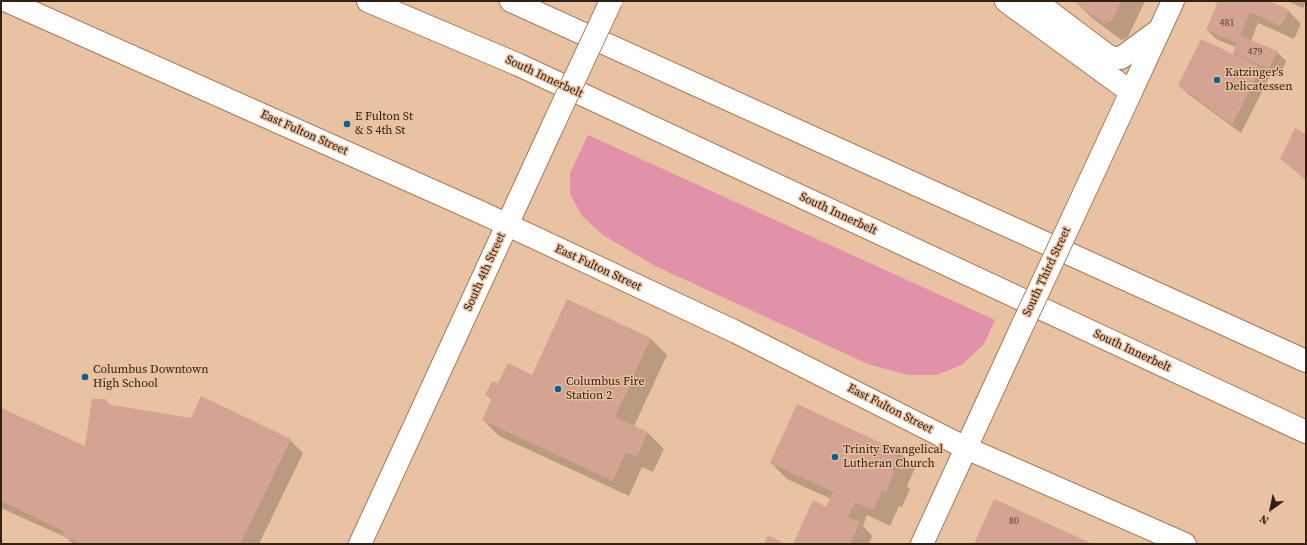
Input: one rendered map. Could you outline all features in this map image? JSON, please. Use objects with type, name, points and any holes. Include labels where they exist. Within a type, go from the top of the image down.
[{"type":"main road","name":"East Fulton Street","points":[[7,1],[507,224],[736,332],[966,448],[1185,544]]},
{"type":"main road","name":"South Innerbelt","points":[[368,1],[519,65],[1306,432]]},
{"type":"main road","points":[[511,1],[1306,361]]},
{"type":"main road","name":"South 4th Street","points":[[360,544],[611,1]]},
{"type":"main road","points":[[1006,1],[1131,92]]},
{"type":"main road","points":[[1035,1],[1107,55],[1114,58],[1122,58],[1159,30]]},
{"type":"main road","name":"South Third Street","points":[[922,544],[1173,1]]},
{"type":"shaded area","points":[[588,135],[995,320],[984,344],[962,365],[936,375],[908,375],[868,364],[655,266],[603,235],[582,216],[570,194],[570,173]]},
{"type":"building","points":[[1074,1],[1121,1],[1112,21],[1104,24]]},
{"type":"building","points":[[1218,1],[1269,1],[1289,10],[1281,26],[1250,12],[1240,35],[1277,51],[1269,69],[1233,53],[1237,43],[1206,30]]},
{"type":"building","name":"Katzinger's Delicatessen","points":[[1201,39],[1261,67],[1232,125],[1178,85]]},
{"type":"building","points":[[1295,128],[1306,134],[1306,179],[1280,159]]},
{"type":"building","name":"Columbus Fire Station 2","points":[[567,299],[651,338],[615,417],[648,432],[637,457],[626,452],[613,481],[482,420],[492,398],[485,395],[492,381],[498,383],[508,363],[532,375]]},
{"type":"building","points":[[201,396],[291,439],[240,544],[82,544],[62,535],[64,531],[1,501],[1,408],[85,446],[92,399],[106,399],[105,404],[191,418]]},
{"type":"building","name":"Trinity Evangelical Lutheran Church","points":[[797,404],[899,451],[891,470],[894,472],[886,492],[882,490],[873,510],[855,502],[848,517],[860,522],[850,544],[793,544],[813,500],[826,507],[833,492],[770,463]]},
{"type":"building","points":[[994,499],[1093,544],[974,544]]},
{"type":"building","points":[[768,535],[786,544],[764,544]]},
{"type":"place","name":"Katzinger's Delicatessen","points":[[1217,80]]},
{"type":"place","name":"E Fulton St & S 4th St","points":[[347,124]]},
{"type":"place","name":"Columbus Downtown High School","points":[[85,377]]},
{"type":"place","name":"Columbus Fire Station 2","points":[[558,389]]},
{"type":"place","name":"Trinity Evangelical Lutheran Church","points":[[835,457]]}]
